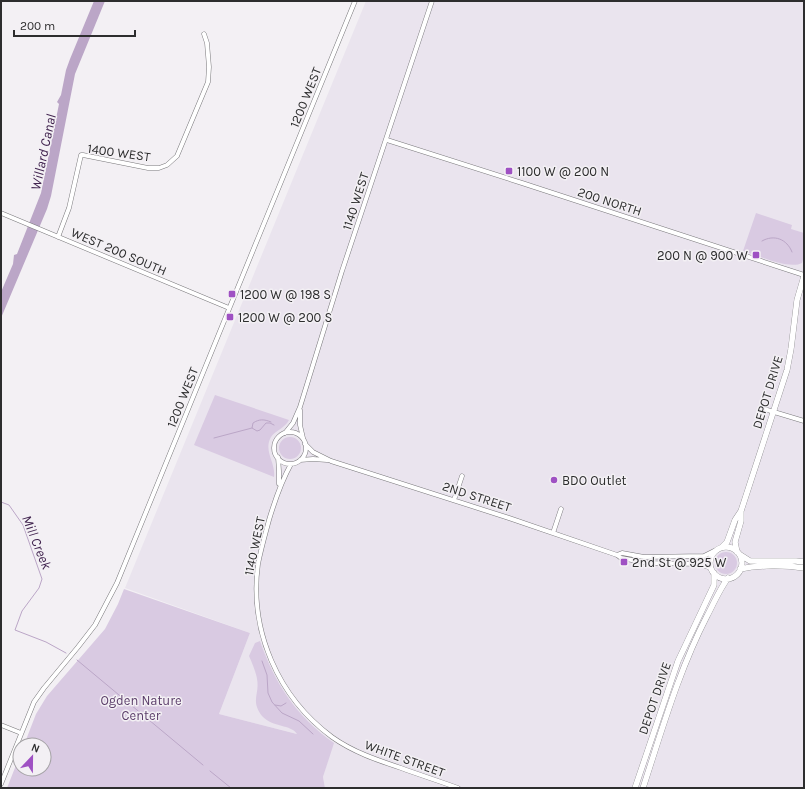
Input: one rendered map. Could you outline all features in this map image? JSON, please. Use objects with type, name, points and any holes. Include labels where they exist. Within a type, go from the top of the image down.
[{"type":"main road","name":"DEPOT DRIVE","points":[[722,547],[727,542],[735,520],[741,511],[789,359],[796,305],[804,276]]},
{"type":"main road","name":"DEPOT DRIVE","points":[[738,553],[735,542],[741,521],[741,511]]},
{"type":"main road","points":[[738,553],[742,564],[735,576],[728,578],[719,577],[712,571],[710,561],[711,556],[714,551],[722,547],[730,547],[750,561],[804,562]]},
{"type":"main road","points":[[740,569],[749,567],[804,568]]},
{"type":"main road","name":"DEPOT DRIVE","points":[[635,788],[678,662],[714,585],[712,571]]},
{"type":"main road","name":"DEPOT DRIVE","points":[[643,788],[680,677],[702,626],[722,586],[728,578]]},
{"type":"street","name":"1200 WEST","points":[[1,784],[33,705],[39,695],[87,636],[99,619],[112,594],[355,1]]},
{"type":"street","name":"1140 WEST","points":[[286,433],[293,423],[300,407],[342,271],[387,140],[432,1]]},
{"type":"street","name":"1400 WEST","points":[[58,237],[69,208],[81,156],[83,155],[148,168],[159,168],[167,165],[177,156],[208,82],[209,67],[207,43],[204,34]]},
{"type":"street","name":"200 NORTH","points":[[387,140],[804,276]]},
{"type":"street","name":"WEST 200 SOUTH","points":[[1,213],[230,308]]},
{"type":"street","name":"1140 WEST","points":[[300,407],[300,425],[303,438]]},
{"type":"street","points":[[761,408],[804,421]]},
{"type":"street","points":[[286,433],[295,433],[303,438],[305,444],[304,453],[300,460],[291,464],[281,461],[275,453],[275,443],[281,435],[286,433]]},
{"type":"street","name":"2ND STREET","points":[[305,444],[313,452],[331,461]]},
{"type":"street","name":"1140 WEST","points":[[278,457],[280,471],[279,486],[260,558],[257,584],[257,603],[260,624],[269,656],[279,677],[293,698]]},
{"type":"street","name":"2ND STREET","points":[[300,460],[313,458],[331,461],[553,532],[617,555],[621,558],[666,564],[699,564],[712,571]]},
{"type":"street","name":"1140 WEST","points":[[279,486],[291,464]]},
{"type":"street","points":[[454,500],[462,476]]},
{"type":"street","points":[[553,532],[561,509]]},
{"type":"street","name":"2ND STREET","points":[[617,555],[622,553],[644,557],[704,556],[714,551]]},
{"type":"street","name":"WHITE STREET","points":[[293,698],[318,725],[333,737],[360,753],[458,788]]},
{"type":"street","points":[[1,725],[21,733]]},
{"type":"shaded area","points":[[94,1],[105,1],[75,74],[51,196],[47,209],[1,318],[1,292],[13,264],[14,255],[17,254],[41,193],[59,104],[57,102],[61,95],[66,70]]},
{"type":"shaded area","points":[[366,1],[804,1],[804,788],[325,788],[323,777],[333,743],[219,714],[250,633],[125,588]]},
{"type":"green space","points":[[756,213],[792,225],[791,229],[804,233],[804,256],[802,263],[789,265],[743,251]]},
{"type":"green space","points":[[215,395],[289,420],[271,437],[269,442],[268,447],[274,477],[194,445]]},
{"type":"green space","points":[[290,437],[298,440],[301,448],[298,456],[290,459],[282,456],[279,448],[282,440]]},
{"type":"green space","points":[[726,552],[734,555],[737,563],[734,571],[726,574],[718,571],[715,563],[718,555]]},
{"type":"green space","name":"Ogden Nature Center","points":[[124,589],[250,633],[219,714],[297,734],[291,729],[266,720],[258,710],[256,701],[258,684],[257,677],[249,656],[255,643],[260,641],[266,657],[288,698],[309,722],[334,743],[323,777],[325,788],[7,788],[12,775],[12,777],[52,777],[52,737],[27,737],[36,714],[47,696],[105,629]]},
{"type":"waterway","points":[[762,241],[771,238],[780,239],[787,244],[792,252]]},
{"type":"waterway","points":[[271,422],[259,420],[253,423],[252,428],[257,431],[260,430],[266,423],[274,425]]},
{"type":"waterway","points":[[214,438],[252,428]]},
{"type":"waterway","name":"Mill Creek","points":[[1,502],[9,505],[23,525],[42,579],[39,588],[22,611],[15,630],[46,642],[66,653]]},
{"type":"waterway","name":"Mill Creek","points":[[77,660],[203,765]]},
{"type":"waterway","points":[[262,661],[267,675],[268,693],[272,702],[282,713],[299,721],[313,734]]},
{"type":"waterway","points":[[275,705],[281,706],[286,703]]},
{"type":"waterway","name":"Mill Creek","points":[[210,771],[231,788]]},
{"type":"place","name":"1100 W @ 200 N","points":[[509,171]]},
{"type":"place","name":"200 N @ 900 W","points":[[756,255]]},
{"type":"place","name":"1200 W @ 198 S","points":[[232,294]]},
{"type":"place","name":"1200 W @ 200 S","points":[[230,317]]},
{"type":"place","name":"BDO Outlet","points":[[554,480]]},
{"type":"place","name":"2nd St @ 925 W","points":[[624,562]]},
{"type":"water label","name":"Willard Canal","points":[[43,152]]}]
